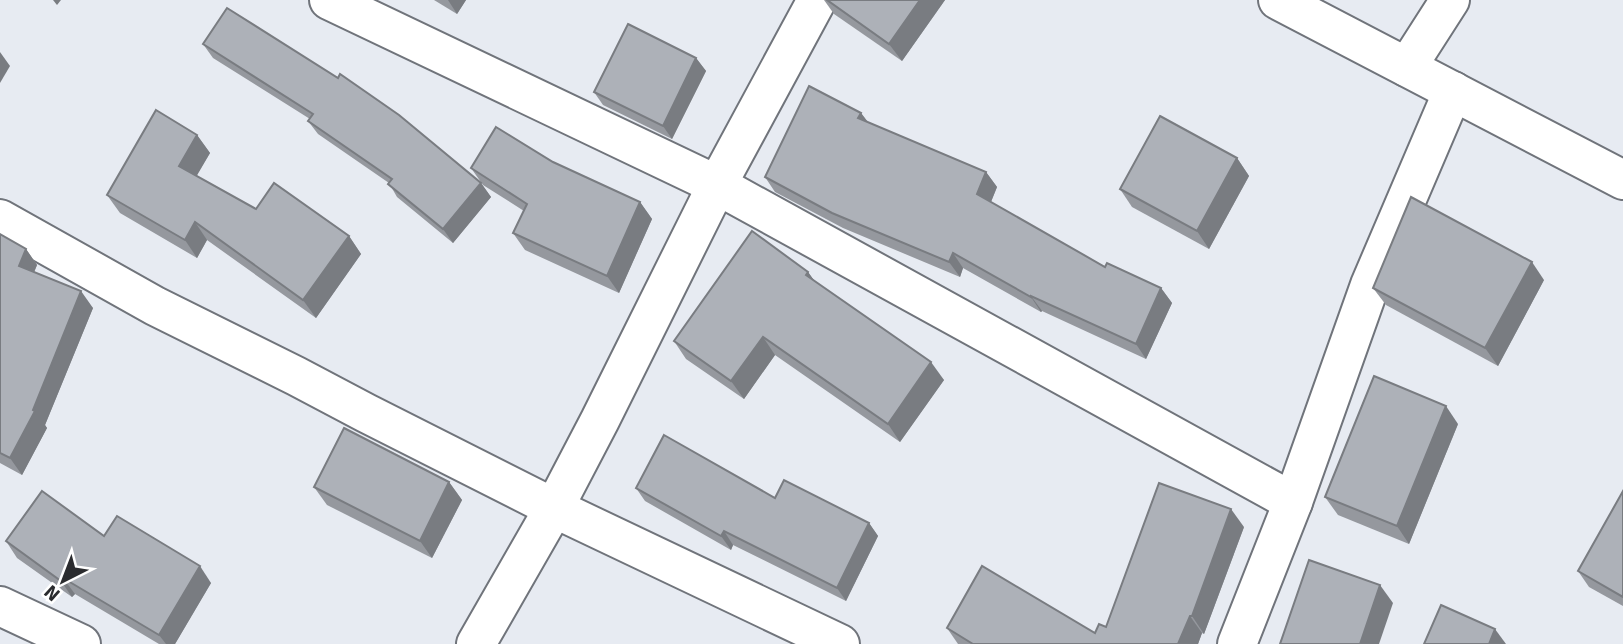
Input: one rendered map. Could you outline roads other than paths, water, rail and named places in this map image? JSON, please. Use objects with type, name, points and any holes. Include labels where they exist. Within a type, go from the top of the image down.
[{"type":"street","points":[[328,0],[717,185],[1293,502]]},
{"type":"street","points":[[476,644],[554,508],[717,185],[817,0]]},
{"type":"street","points":[[1278,0],[1623,180]]},
{"type":"street","points":[[1407,68],[1450,0]]},
{"type":"street","points":[[1237,644],[1293,502],[1370,285],[1453,91]]},
{"type":"street","points":[[0,219],[155,306],[366,413],[554,508],[840,644]]},
{"type":"street","points":[[0,606],[80,644]]}]
